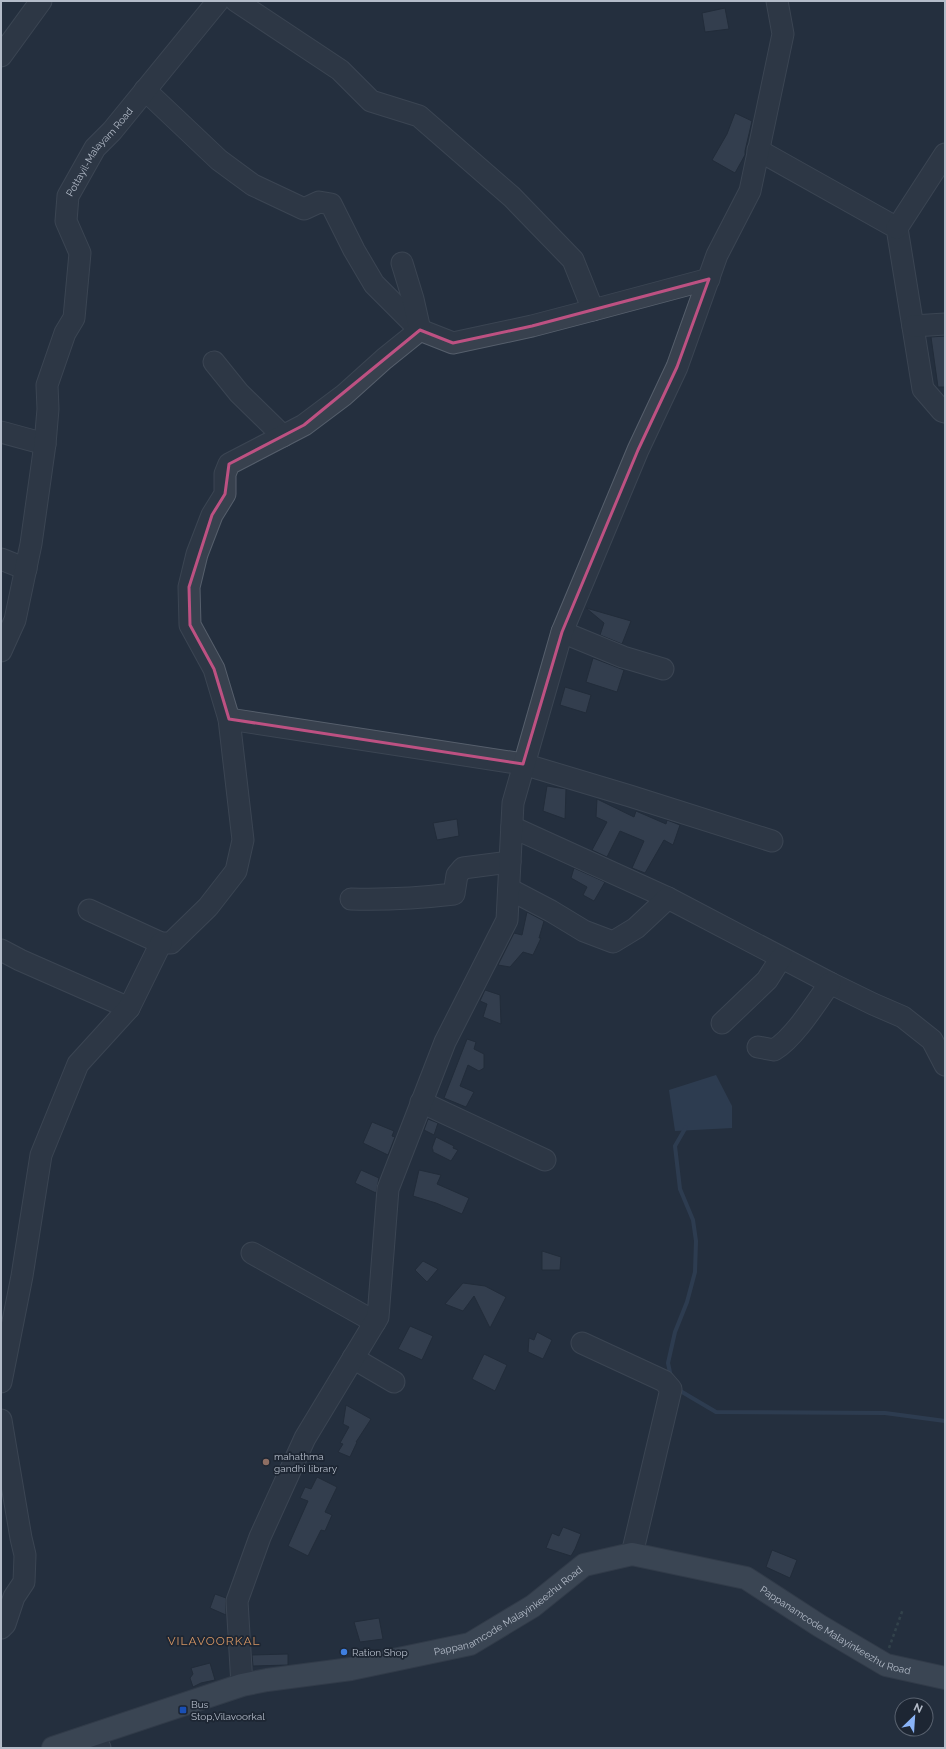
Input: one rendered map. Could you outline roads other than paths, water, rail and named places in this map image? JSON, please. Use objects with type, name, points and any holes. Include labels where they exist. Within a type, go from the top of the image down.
[{"type":"main road","name":"Pappanamcode Malayinkeezhu Road","points":[[53,1748],[94,1742],[242,1685],[267,1680],[352,1669],[470,1644],[532,1606],[584,1565],[632,1554],[746,1578],[820,1626],[883,1663],[945,1678]]},
{"type":"street","points":[[1,56],[41,1]]},
{"type":"street","name":"Pottayil-Malayam Road","points":[[1,651],[15,620],[31,544],[45,444],[48,409],[48,385],[65,333],[74,318],[80,253],[66,221],[68,196],[95,148],[112,131],[218,1]]},
{"type":"street","points":[[236,1],[340,70],[371,101],[419,116],[512,197],[573,260],[593,310]]},
{"type":"street","points":[[242,1685],[237,1601],[260,1536],[305,1438],[378,1317],[388,1189],[444,1042],[507,920],[513,803],[562,632],[638,450],[677,367],[717,255],[750,191],[783,34],[777,1]]},
{"type":"street","points":[[145,90],[219,160],[253,185],[304,209],[319,202],[331,204],[354,250],[374,284],[420,330],[453,342],[532,326],[709,279]]},
{"type":"street","points":[[758,150],[897,228]]},
{"type":"street","points":[[945,154],[897,228],[924,389],[942,411],[945,412]]},
{"type":"street","points":[[402,263],[413,299],[420,330]]},
{"type":"street","points":[[913,326],[945,324]]},
{"type":"street","points":[[89,910],[161,943],[171,943],[208,907],[236,871],[243,840],[229,719],[214,669],[190,625],[189,587],[197,554],[212,515],[225,494],[225,474],[229,464],[304,425],[338,399],[420,330]]},
{"type":"street","points":[[214,362],[239,393],[283,436]]},
{"type":"street","points":[[1,432],[45,444]]},
{"type":"street","points":[[1,559],[26,569]]},
{"type":"street","points":[[562,632],[623,657],[663,669]]},
{"type":"street","points":[[229,719],[523,764],[772,841]]},
{"type":"street","points":[[512,827],[668,898],[780,958],[873,1004],[903,1017],[932,1040],[945,1065]]},
{"type":"street","points":[[352,899],[400,899],[454,894],[458,876],[463,868],[510,862]]},
{"type":"street","points":[[509,889],[551,911],[584,931],[613,942],[636,928],[668,898]]},
{"type":"street","points":[[1,1382],[22,1276],[41,1155],[78,1064],[129,1008],[161,943]]},
{"type":"street","points":[[1,950],[20,960],[129,1008]]},
{"type":"street","points":[[722,1023],[762,985],[780,958]]},
{"type":"street","points":[[758,1047],[774,1050],[781,1046],[830,983]]},
{"type":"street","points":[[421,1102],[545,1160]]},
{"type":"street","points":[[252,1253],[375,1322]]},
{"type":"street","points":[[582,1344],[664,1381],[671,1389],[662,1422],[645,1505],[632,1554]]},
{"type":"street","points":[[353,1358],[394,1382]]},
{"type":"street","points":[[1,1420],[20,1538],[25,1555],[24,1582],[14,1597],[5,1624],[1,1628]]},
{"type":"water","points":[[716,1075],[732,1106],[732,1128],[675,1131],[669,1090]]},
{"type":"waterway","points":[[671,1377],[668,1363],[675,1332],[687,1302],[695,1272],[696,1241],[693,1220],[680,1189],[675,1146],[686,1127]]},
{"type":"waterway","points":[[677,1389],[716,1412],[885,1413],[945,1421]]},
{"type":"place","name":"mahathma gandhi library","points":[[266,1462]]},
{"type":"place","name":"Ration Shop","points":[[344,1652]]},
{"type":"place","name":"Bus Stop,Vilavoorkal","points":[[183,1710]]},
{"type":"district","name":"VILAVOORKAL","points":[[214,1641]]}]
